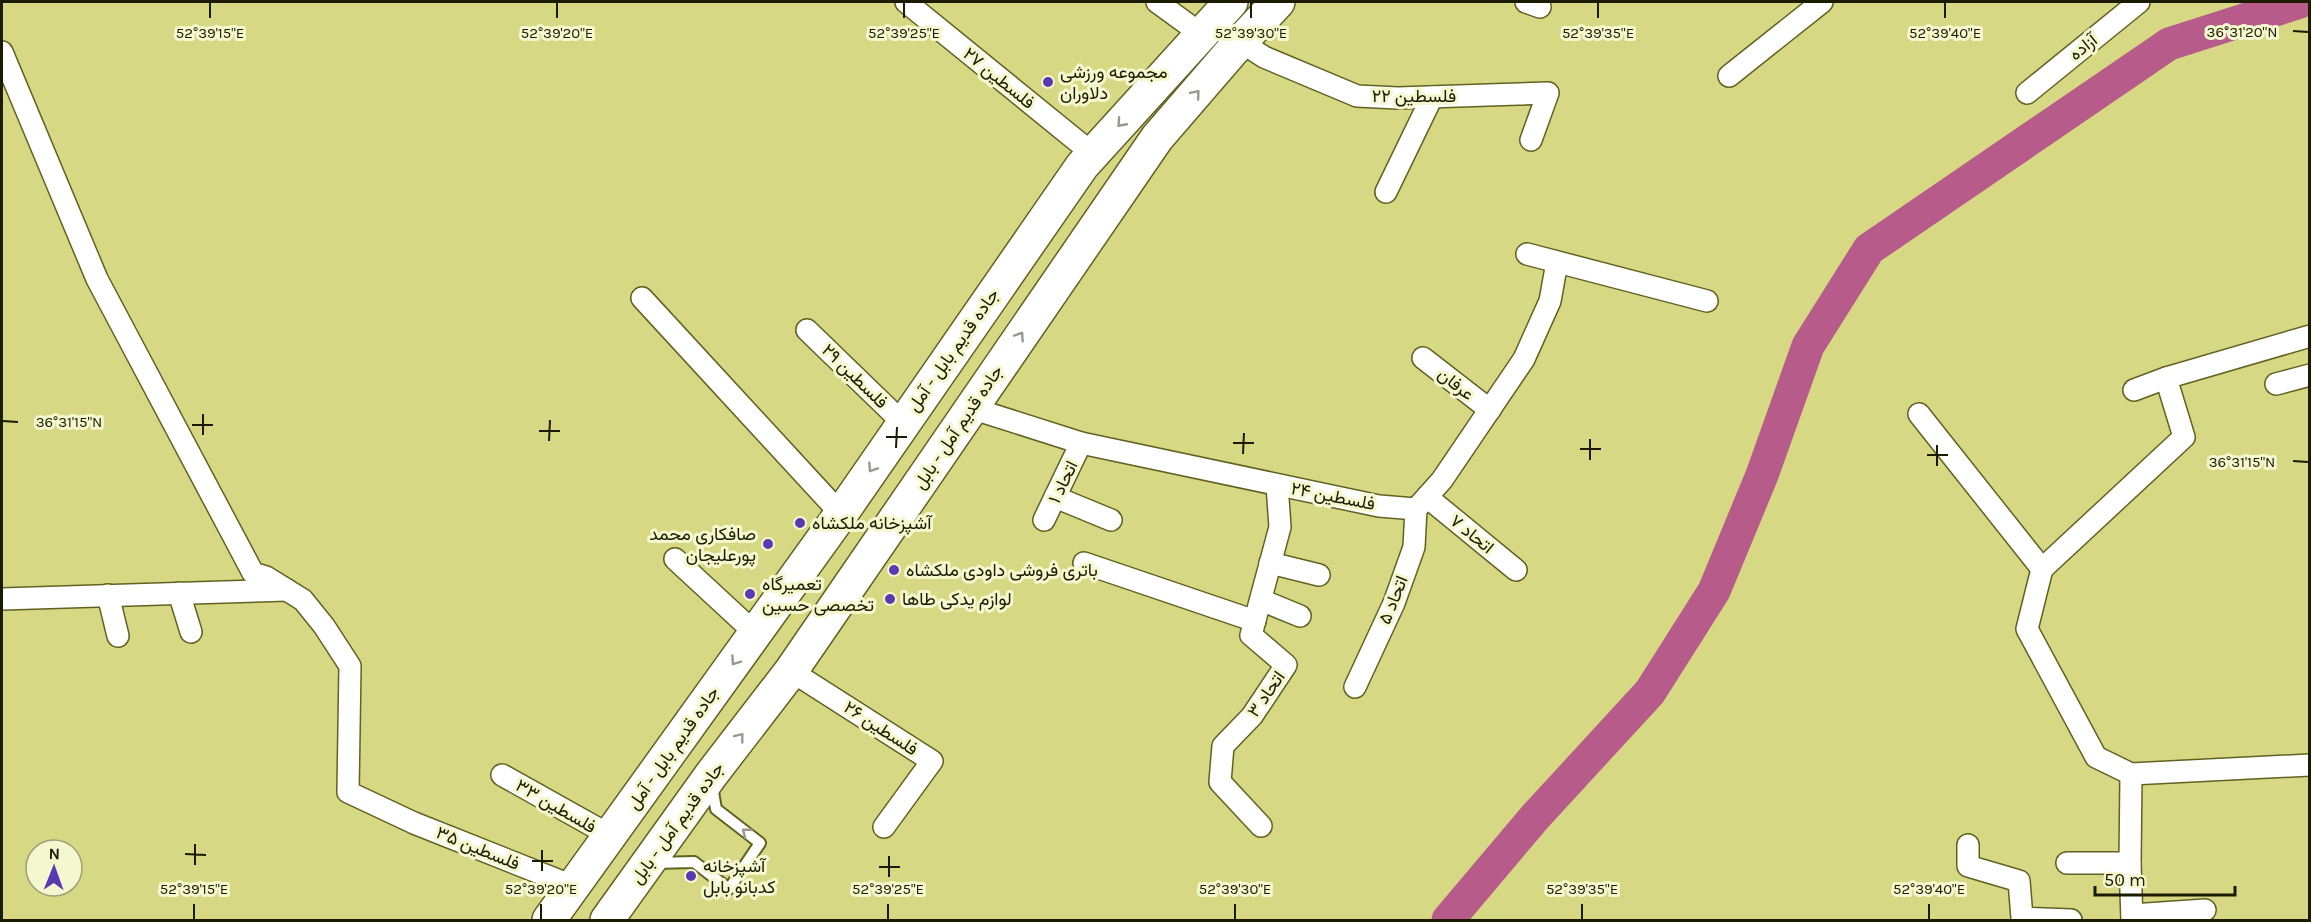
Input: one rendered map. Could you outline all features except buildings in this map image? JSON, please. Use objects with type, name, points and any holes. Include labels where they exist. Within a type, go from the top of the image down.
[{"type":"main road","name":"جاده قدیم بابل - آمل","points":[[549,921],[841,514],[902,422],[1082,166],[1231,2]]},
{"type":"main road","name":"جاده قدیم آمل - بابل","points":[[607,921],[711,775],[791,670],[1157,138],[1278,2]]},
{"type":"street","name":"فلسطین ۲۷","points":[[906,2],[1093,154]]},
{"type":"street","points":[[1157,2],[1201,34]]},
{"type":"street","points":[[1729,76],[1822,2]]},
{"type":"street","name":"آزاده","points":[[2027,93],[2139,2]]},
{"type":"street","name":"فلسطین ۲۲","points":[[1241,42],[1264,57],[1357,96],[1398,98],[1548,93],[1531,140]]},
{"type":"street","points":[[2,52],[97,279],[253,573],[266,577],[287,590]]},
{"type":"street","points":[[1386,192],[1432,97]]},
{"type":"street","points":[[1527,254],[1707,301]]},
{"type":"street","points":[[1421,503],[1442,480],[1524,359],[1550,301],[1557,262]]},
{"type":"street","points":[[642,298],[841,514]]},
{"type":"street","name":"فلسطین ۲۹","points":[[807,330],[902,422]]},
{"type":"street","points":[[2134,390],[2166,378],[2310,336]]},
{"type":"street","name":"عرفان","points":[[1423,358],[1490,410]]},
{"type":"street","points":[[2276,384],[2310,375]]},
{"type":"street","points":[[2166,378],[2184,437],[2042,568],[2026,629],[2096,757],[2131,774],[2310,765]]},
{"type":"street","name":"فلسطین ۲۴","points":[[971,408],[1081,443],[1277,485],[1379,506],[1421,503]]},
{"type":"street","points":[[1919,414],[2042,568]]},
{"type":"street","name":"اتحاد ۱","points":[[1044,520],[1081,443]]},
{"type":"street","points":[[1084,563],[1255,621],[1280,527],[1277,485]]},
{"type":"street","points":[[1055,497],[1111,520]]},
{"type":"street","name":"اتحاد ۷","points":[[1421,503],[1516,570]]},
{"type":"street","name":"اتحاد ۵","points":[[1355,687],[1394,603],[1414,547],[1421,503]]},
{"type":"street","points":[[675,559],[755,633]]},
{"type":"street","points":[[1270,563],[1319,575]]},
{"type":"street","points":[[2,598],[287,590]]},
{"type":"street","name":"فلسطین ۳۵","points":[[287,590],[303,600],[350,666],[348,792],[414,823],[575,887]]},
{"type":"street","points":[[179,593],[191,632]]},
{"type":"street","points":[[108,595],[118,636]]},
{"type":"street","points":[[1261,600],[1300,616]]},
{"type":"street","name":"اتحاد ۳","points":[[1255,621],[1251,635],[1286,665],[1252,716],[1223,746],[1220,782],[1261,826]]},
{"type":"street","name":"فلسطين ٢۶","points":[[791,670],[932,761],[884,827]]},
{"type":"street","points":[[2131,774],[2132,918],[2205,910]]},
{"type":"street","name":"فلسطین ۳۳","points":[[502,775],[611,836]]},
{"type":"street","points":[[1968,845],[1968,866],[2019,881],[2022,918],[2071,921]]},
{"type":"street","points":[[2067,863],[2130,863]]},
{"type":"lane","points":[[648,863],[694,862],[729,889],[739,876],[760,843],[716,809],[711,775]]},
{"type":"waterway","points":[[1448,920],[1535,817],[1650,692],[1714,591],[1762,475],[1808,346],[1869,249],[2169,44],[2300,2]]},
{"type":"place","name":"مجموعه ورزشی دلاوران","points":[[1048,82]]},
{"type":"place","name":"آشپزخانه ملکشاه","points":[[800,523]]},
{"type":"place","name":"صافکاری محمد پورعلیجان","points":[[768,544]]},
{"type":"place","name":"باتری فروشی داودی ملکشاه","points":[[894,570]]},
{"type":"place","name":"تعمیرگاه تخصصی حسین","points":[[750,594]]},
{"type":"place","name":"لوازم یدکی طاها","points":[[890,599]]},
{"type":"place","name":"آشپزخانه کدبانو بابل","points":[[691,876]]}]
